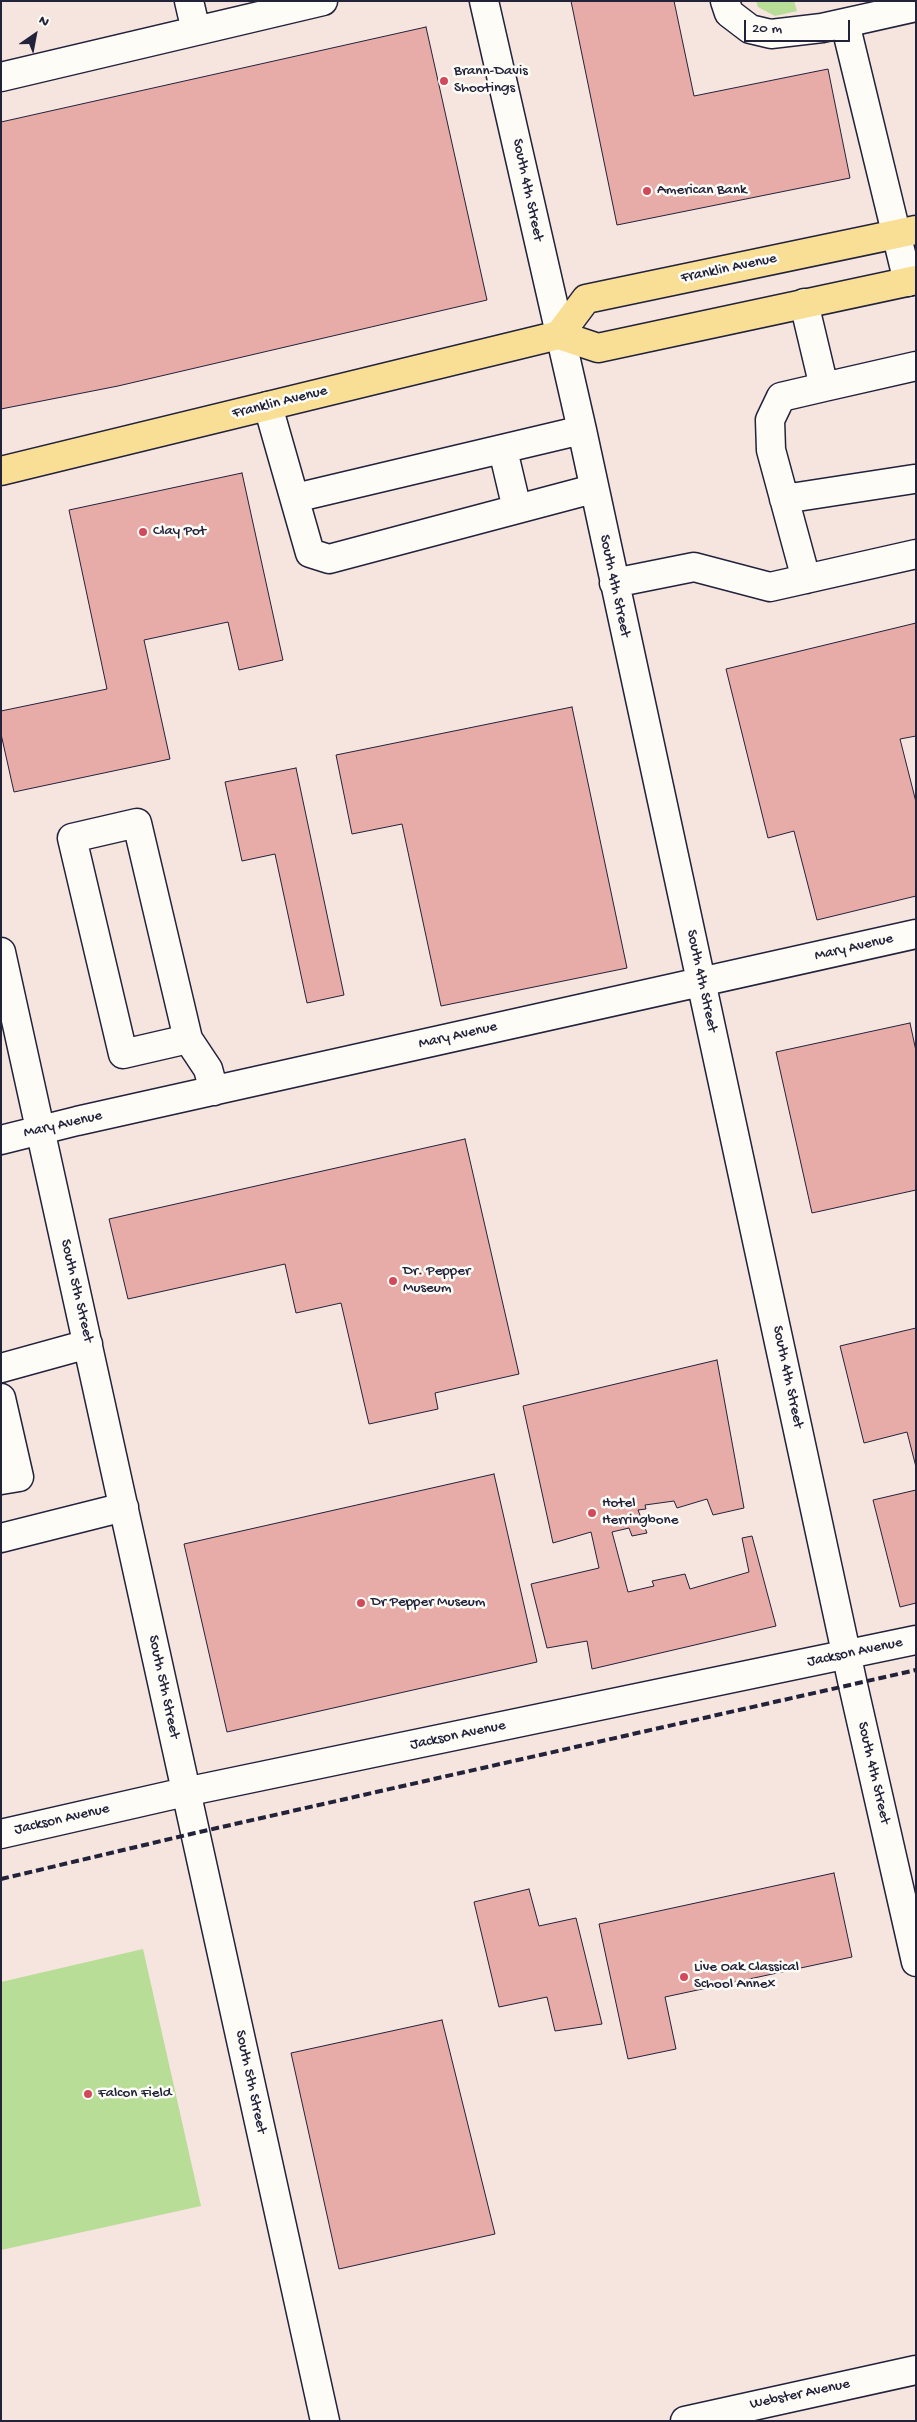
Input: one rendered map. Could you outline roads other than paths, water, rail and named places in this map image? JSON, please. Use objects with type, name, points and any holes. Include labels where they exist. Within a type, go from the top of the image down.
[{"type":"main road","name":"Franklin Avenue","points":[[1,471],[559,335],[586,299],[906,232]]},
{"type":"main road","points":[[559,335],[598,348],[912,281]]},
{"type":"street","points":[[189,1],[196,31]]},
{"type":"street","points":[[1,76],[323,1]]},
{"type":"street","name":"South 4th Street","points":[[484,1],[582,430],[593,489],[853,1685],[916,1962]]},
{"type":"street","points":[[725,1],[729,13],[750,29],[771,34],[822,28],[916,7]]},
{"type":"street","points":[[845,23],[906,232],[912,281]]},
{"type":"street","points":[[804,303],[824,387]]},
{"type":"street","points":[[806,579],[771,450],[770,420],[781,397],[916,366]]},
{"type":"street","points":[[268,406],[310,552],[329,559],[593,489]]},
{"type":"street","points":[[294,498],[504,450],[582,430]]},
{"type":"street","points":[[504,450],[517,509]]},
{"type":"street","points":[[784,499],[914,479]]},
{"type":"street","points":[[614,584],[694,567],[770,587],[916,554]]},
{"type":"street","points":[[188,1040],[123,1054],[72,838],[137,823],[188,1040],[208,1069],[214,1091]]},
{"type":"street","name":"Mary Avenue","points":[[1,1140],[916,934]]},
{"type":"street","name":"South 5th Street","points":[[1,952],[325,2421]]},
{"type":"street","points":[[1,1368],[88,1344]]},
{"type":"street","points":[[1,1398],[19,1477],[1,1480]]},
{"type":"street","points":[[1,1538],[124,1507]]},
{"type":"street","name":"Jackson Avenue","points":[[1,1834],[186,1792],[916,1640]]},
{"type":"street","name":"Webster Avenue","points":[[685,2421],[916,2370]]},
{"type":"railway","points":[[1,1879],[195,1833],[916,1670]]},
{"type":"place","name":"Brann-Davis Shootings","points":[[444,81]]},
{"type":"place","name":"American Bank","points":[[647,191]]},
{"type":"place","name":"Clay Pot","points":[[143,532]]},
{"type":"place","name":"Dr. Pepper Museum","points":[[393,1281]]},
{"type":"place","name":"Hotel Herringbone","points":[[592,1513]]},
{"type":"place","name":"Dr Pepper Museum","points":[[361,1603]]},
{"type":"place","name":"Live Oak Classical School Annex","points":[[684,1977]]},
{"type":"place","name":"Falcon Field","points":[[88,2094]]}]
